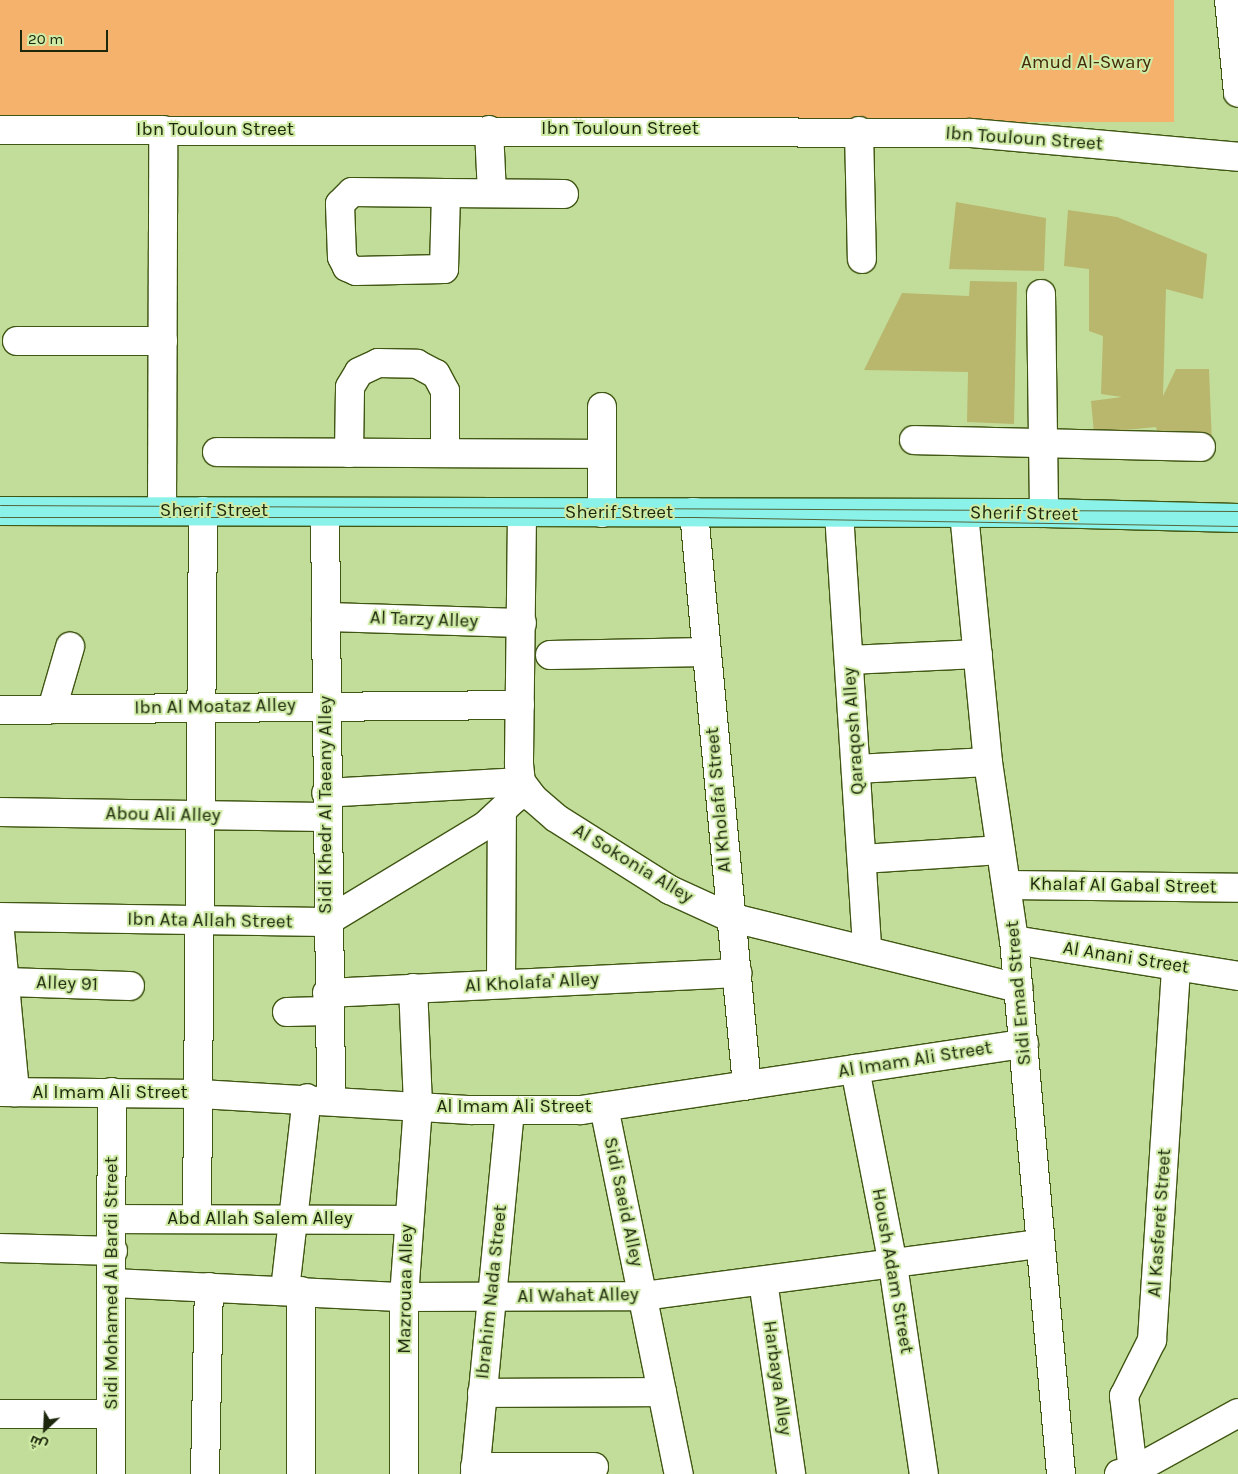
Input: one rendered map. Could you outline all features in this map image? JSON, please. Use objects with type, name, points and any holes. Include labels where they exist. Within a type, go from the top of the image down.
[{"type":"main road","name":"Sherif Street","points":[[0,511],[522,514],[694,512],[1044,513],[1238,518]]},
{"type":"street","points":[[1229,0],[1238,93]]},
{"type":"street","name":"Ibn Touloun Street","points":[[0,130],[489,130],[971,133],[1238,157]]},
{"type":"street","points":[[162,511],[163,130]]},
{"type":"street","points":[[489,130],[492,193]]},
{"type":"street","points":[[859,132],[862,259]]},
{"type":"street","points":[[446,193],[444,269],[356,271],[347,266],[342,257],[341,222],[344,194],[446,193],[564,194]]},
{"type":"street","points":[[1041,294],[1044,513]]},
{"type":"street","points":[[17,341],[163,340]]},
{"type":"street","points":[[349,452],[350,387],[359,372],[378,363],[418,364],[439,378],[445,391],[444,453]]},
{"type":"street","points":[[602,407],[602,513]]},
{"type":"street","points":[[914,440],[1201,447]]},
{"type":"street","points":[[217,452],[602,454]]},
{"type":"street","points":[[196,1218],[200,1094],[200,921],[204,708],[203,511]]},
{"type":"street","name":"Sidi Khedr Al Taeany Alley","points":[[300,1474],[290,1219],[319,1098],[327,1002],[325,512]]},
{"type":"street","name":"Al Kholafa' Street","points":[[694,512],[729,917],[738,973],[747,1086]]},
{"type":"street","name":"Qaraqosh Alley","points":[[839,513],[867,949]]},
{"type":"street","name":"Sidi Emad Street","points":[[964,513],[988,762],[1008,885],[1014,940],[1060,1474]]},
{"type":"street","points":[[522,514],[520,705],[522,782]]},
{"type":"street","name":"Al Tarzy Alley","points":[[326,617],[522,623]]},
{"type":"street","points":[[52,709],[70,647]]},
{"type":"street","points":[[550,655],[706,652]]},
{"type":"street","points":[[849,660],[978,654]]},
{"type":"street","name":"Ibn Al Moataz Alley","points":[[0,710],[520,705]]},
{"type":"street","points":[[856,769],[988,762]]},
{"type":"street","name":"Al Sokonia Alley","points":[[522,782],[556,818],[670,890],[729,917],[867,949],[1018,988]]},
{"type":"street","name":"Abou Ali Alley","points":[[0,812],[202,815],[326,805],[522,782]]},
{"type":"street","name":"Ibn Ata Allah Street","points":[[0,917],[326,922],[372,898],[502,813],[522,782]]},
{"type":"street","points":[[501,984],[502,813]]},
{"type":"street","points":[[862,859],[1001,850]]},
{"type":"street","name":"Khalaf Al Gabal Street","points":[[1008,885],[1238,888]]},
{"type":"street","points":[[0,932],[8,1092]]},
{"type":"street","name":"Al Anani Street","points":[[1014,940],[1238,976]]},
{"type":"street","name":"Al Kasferet Street","points":[[1125,1472],[1124,1396],[1152,1340],[1176,967]]},
{"type":"street","name":"Al Kholafa' Alley","points":[[287,1012],[327,1002],[413,988],[738,973]]},
{"type":"street","name":"Alley 91","points":[[4,982],[130,986]]},
{"type":"street","name":"Mazrouaa Alley","points":[[404,1474],[404,1297],[408,1220],[418,1105],[413,988]]},
{"type":"street","name":"Al Imam Ali Street","points":[[8,1092],[112,1092],[319,1098],[510,1111],[604,1107],[1024,1044]]},
{"type":"street","name":"Housh Adam Street","points":[[855,1069],[892,1264],[924,1474]]},
{"type":"street","name":"Sidi Mohamed Al Bardi Street","points":[[111,1474],[112,1092]]},
{"type":"street","name":"Sidi Saeid Alley","points":[[604,1107],[679,1474]]},
{"type":"street","name":"Ibrahim Nada Street","points":[[475,1471],[510,1111]]},
{"type":"street","name":"Abd Allah Salem Alley","points":[[113,1220],[196,1218],[408,1220]]},
{"type":"street","name":"Al Wahat Alley","points":[[113,1283],[293,1290],[404,1297],[642,1296],[1039,1244]]},
{"type":"street","points":[[0,1248],[113,1251]]},
{"type":"street","name":"Harbaya Alley","points":[[763,1281],[791,1474]]},
{"type":"street","points":[[205,1474],[209,1287]]},
{"type":"street","points":[[482,1393],[662,1392]]},
{"type":"street","points":[[0,1414],[111,1414]]},
{"type":"street","points":[[1125,1472],[1238,1414]]},
{"type":"street","points":[[475,1471],[594,1467]]},
{"type":"green space","name":"Amud Al-Swary","points":[[0,0],[1174,0],[1174,122],[0,122]]},
{"type":"building","points":[[956,202],[1046,218],[1044,271],[949,269]]},
{"type":"building","points":[[1068,210],[1117,217],[1207,254],[1203,299],[1166,289],[1163,396],[1176,369],[1209,369],[1212,444],[1161,446],[1156,427],[1094,433],[1091,401],[1122,397],[1101,394],[1103,336],[1089,331],[1089,269],[1064,266]]},
{"type":"building","points":[[970,281],[1017,282],[1014,424],[967,422],[968,372],[864,370],[902,293],[969,296]]},
{"type":"tram line","points":[[0,505],[1238,511]]},
{"type":"tram line","points":[[0,517],[694,517],[1238,526]]}]
